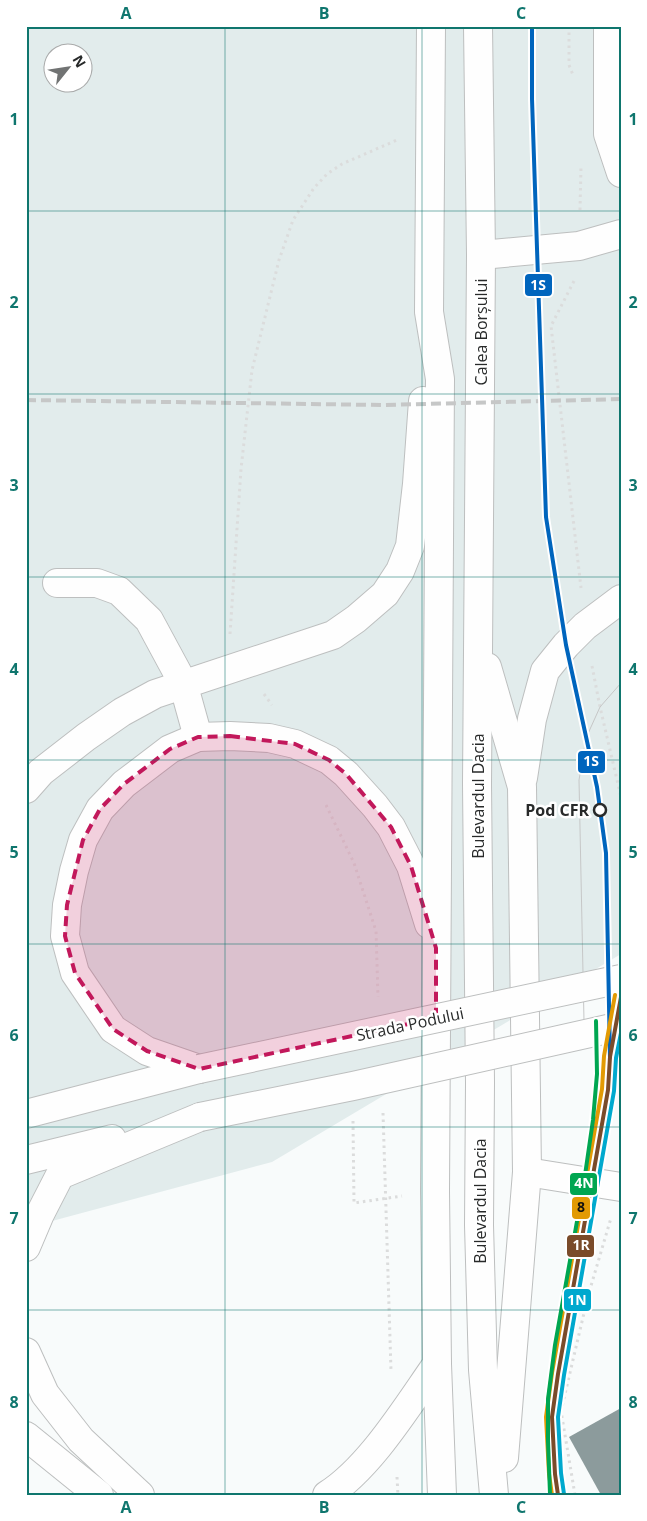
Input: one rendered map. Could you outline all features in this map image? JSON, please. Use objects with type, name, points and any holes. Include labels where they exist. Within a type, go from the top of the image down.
[{"type":"main road","points":[[26,789],[41,772],[86,737],[122,712],[155,694],[333,635],[356,619],[385,594],[400,571],[410,546],[417,484],[429,312],[431,26]]},
{"type":"main road","name":"Calea Borșului","points":[[478,26],[482,255],[479,638]]},
{"type":"main road","points":[[608,26],[608,134],[621,173]]},
{"type":"main road","points":[[482,255],[579,246],[621,234]]},
{"type":"main road","points":[[429,312],[440,379],[435,1191],[437,1364],[442,1495]]},
{"type":"main road","points":[[57,583],[97,582],[119,590],[149,620],[183,684],[198,737]]},
{"type":"main road","points":[[522,787],[532,719],[545,671],[566,645],[585,626],[621,599]]},
{"type":"main road","name":"Bulevardul Dacia","points":[[479,638],[522,787],[528,1172],[501,1495]]},
{"type":"main road","name":"Bulevardul Dacia","points":[[479,638],[477,784],[480,1083],[479,1225],[484,1370],[494,1495]]},
{"type":"main road","points":[[198,1069],[147,1050],[113,1029],[76,973],[65,936],[67,905],[83,840],[100,809],[124,784],[170,749],[198,737],[268,738],[295,744],[329,760],[346,774],[392,827],[411,866],[436,948]]},
{"type":"main road","name":"Strada Podului","points":[[26,1114],[198,1069],[621,979]]},
{"type":"main road","points":[[26,1160],[200,1117],[353,1086],[621,1026]]},
{"type":"main road","points":[[26,1247],[60,1175],[200,1117]]},
{"type":"main road","points":[[528,1172],[621,1187]]},
{"type":"main road","points":[[26,1352],[45,1394],[81,1440],[140,1495]]},
{"type":"main road","points":[[327,1495],[338,1488],[364,1462],[392,1427],[437,1364]]},
{"type":"main road","points":[[26,1436],[99,1495]]},
{"type":"path","points":[[579,246],[574,282],[551,326],[585,626],[600,707],[621,797]]},
{"type":"path","points":[[353,1114],[354,1204],[435,1191]]},
{"type":"path","points":[[575,1495],[561,1411],[588,1296],[612,1214]]},
{"type":"highlighted area","points":[[230,736],[295,744],[329,760],[346,774],[391,827],[411,866],[436,948],[436,1018],[199,1069],[147,1051],[113,1029],[75,973],[65,936],[67,905],[83,840],[100,809],[124,784],[170,749],[198,737]]},
{"type":"shaded area","points":[[26,26],[621,26],[621,954],[272,1162],[26,1228]]},
{"type":"building","points":[[621,1408],[621,1495],[601,1495],[569,1437]]},
{"type":"tram line","points":[[584,1021],[579,780],[586,738],[600,707],[621,683]]},
{"type":"railway","points":[[26,400],[382,405],[621,399]]},
{"type":"transit line","name":"1S","points":[[532,26],[532,99],[546,517],[566,645],[597,787],[606,853],[610,1057]]},
{"type":"transit line","name":"8","points":[[552,1495],[546,1417],[602,1089],[604,1056],[615,995]]},
{"type":"transit line","name":"1R","points":[[558,1495],[552,1417],[608,1090],[610,1057],[621,997]]},
{"type":"transit line","name":"4N","points":[[550,1494],[548,1399],[555,1345],[593,1120],[597,1074],[596,1021]]},
{"type":"transit line","name":"1N","points":[[564,1494],[558,1417],[614,1091],[616,1058],[621,1033]]},
{"type":"place","name":"Pod CFR","points":[[600,810]]}]
